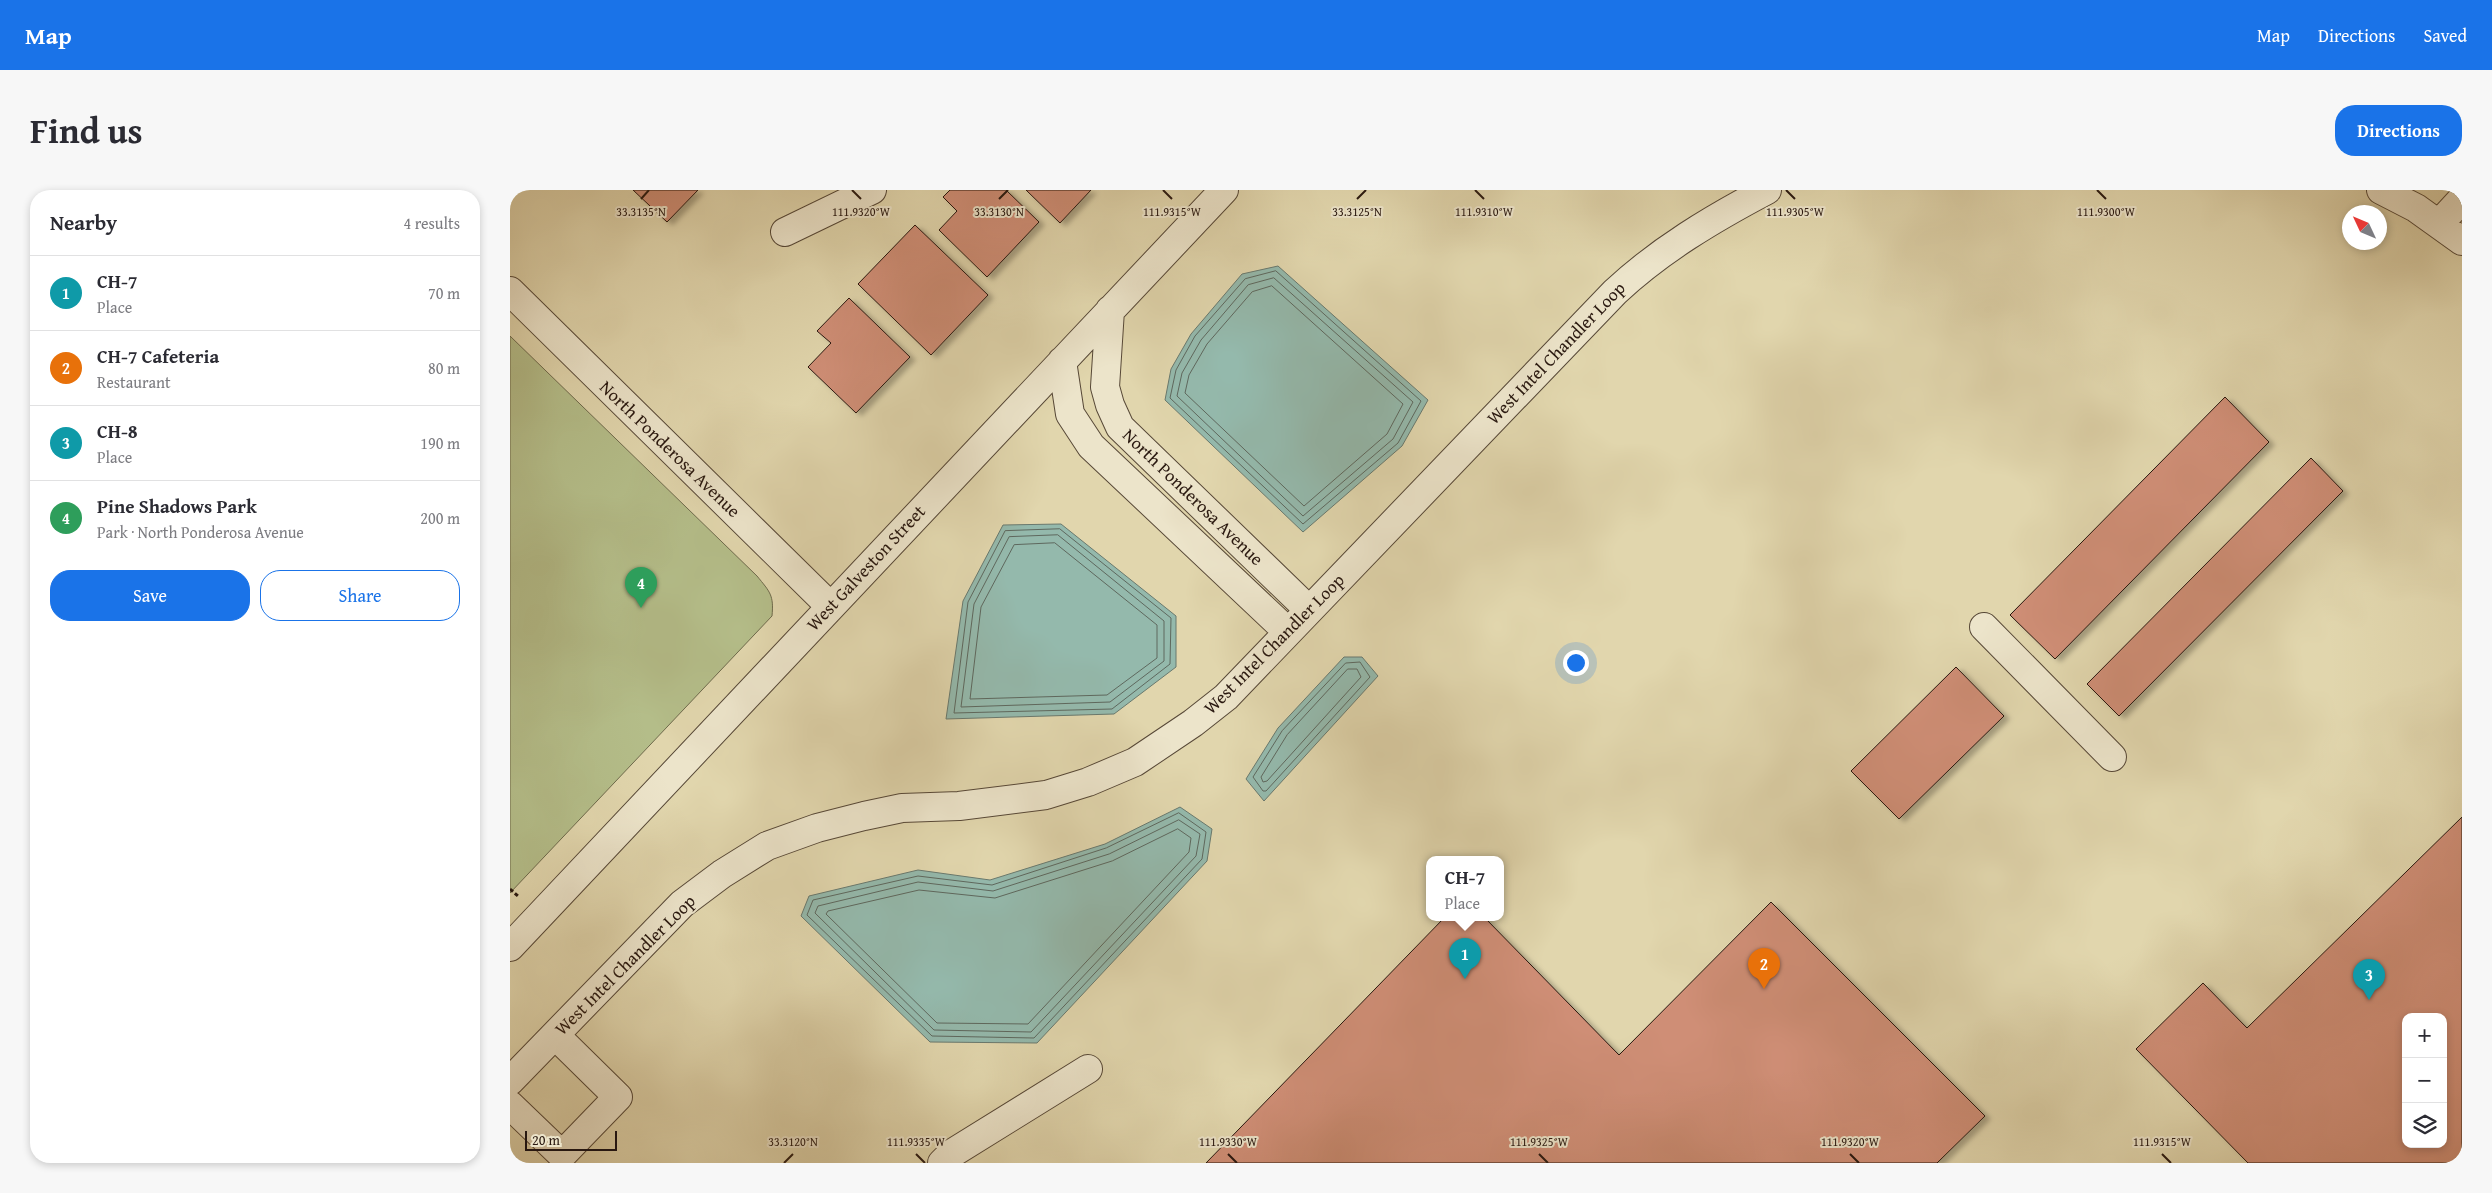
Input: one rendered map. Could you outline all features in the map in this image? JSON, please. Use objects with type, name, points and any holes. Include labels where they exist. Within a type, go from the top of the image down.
[{"type":"street","points":[[785,232],[872,190]]},
{"type":"street","name":"West Galveston Street","points":[[510,947],[1224,190]]},
{"type":"street","name":"West Intel Chandler Loop","points":[[510,1081],[682,904],[722,874],[767,846],[816,828],[902,808],[968,805],[1046,795],[1088,782],[1135,762],[1193,723],[1226,697],[1633,275],[1690,234],[1767,190]]},
{"type":"street","points":[[2391,192],[2462,241]]},
{"type":"street","points":[[2439,224],[2462,199]]},
{"type":"street","name":"North Ponderosa Avenue","points":[[510,291],[830,606]]},
{"type":"street","name":"North Ponderosa Avenue","points":[[1110,310],[1105,387],[1110,405],[1120,427],[1309,610]]},
{"type":"street","name":"North Ponderosa Avenue","points":[[1062,361],[1070,414],[1091,446],[1288,632]]},
{"type":"street","points":[[1984,627],[2112,757]]},
{"type":"street","points":[[510,1105],[562,1155],[618,1097],[554,1035]]},
{"type":"street","points":[[942,1163],[951,1154],[1088,1069]]},
{"type":"green space","points":[[510,336],[757,576],[772,598],[772,616],[510,893]]},
{"type":"water","points":[[1278,266],[1428,400],[1402,446],[1303,532],[1165,400],[1171,369],[1191,334],[1242,274]]},
{"type":"water","points":[[1061,524],[1176,616],[1176,667],[1114,714],[946,719],[963,601],[1003,525]]},
{"type":"water","points":[[1344,657],[1362,657],[1378,676],[1264,801],[1246,779],[1278,728]]},
{"type":"water","points":[[1180,807],[1212,829],[1207,861],[1037,1043],[930,1042],[801,916],[809,896],[918,870],[990,880],[1105,844]]},
{"type":"building","points":[[633,190],[698,190],[667,222]]},
{"type":"building","points":[[950,190],[1006,190],[1039,222],[987,277],[939,230],[957,211],[943,197]]},
{"type":"building","points":[[1026,190],[1091,190],[1060,223]]},
{"type":"building","points":[[915,225],[988,295],[931,355],[858,284]]},
{"type":"building","points":[[849,298],[910,357],[856,413],[808,367],[831,343],[817,331]]},
{"type":"building","points":[[2225,397],[2269,442],[2055,659],[2010,615]]},
{"type":"building","points":[[2311,458],[2343,491],[2119,716],[2087,684]]},
{"type":"building","points":[[1956,667],[2004,716],[1899,819],[1851,771]]},
{"type":"building","points":[[2462,817],[2462,1163],[2248,1163],[2136,1049],[2203,983],[2247,1028]]},
{"type":"building","points":[[1771,902],[1985,1116],[1937,1163],[1206,1163],[1441,921],[1488,921],[1619,1055]]},
{"type":"place","name":"Pine Shadows Park","points":[[641,608]]},
{"type":"place","name":"CH-7","points":[[1465,979]]},
{"type":"place","name":"CH-7 Cafeteria","points":[[1764,989]]},
{"type":"place","name":"CH-8","points":[[2369,1000]]}]
